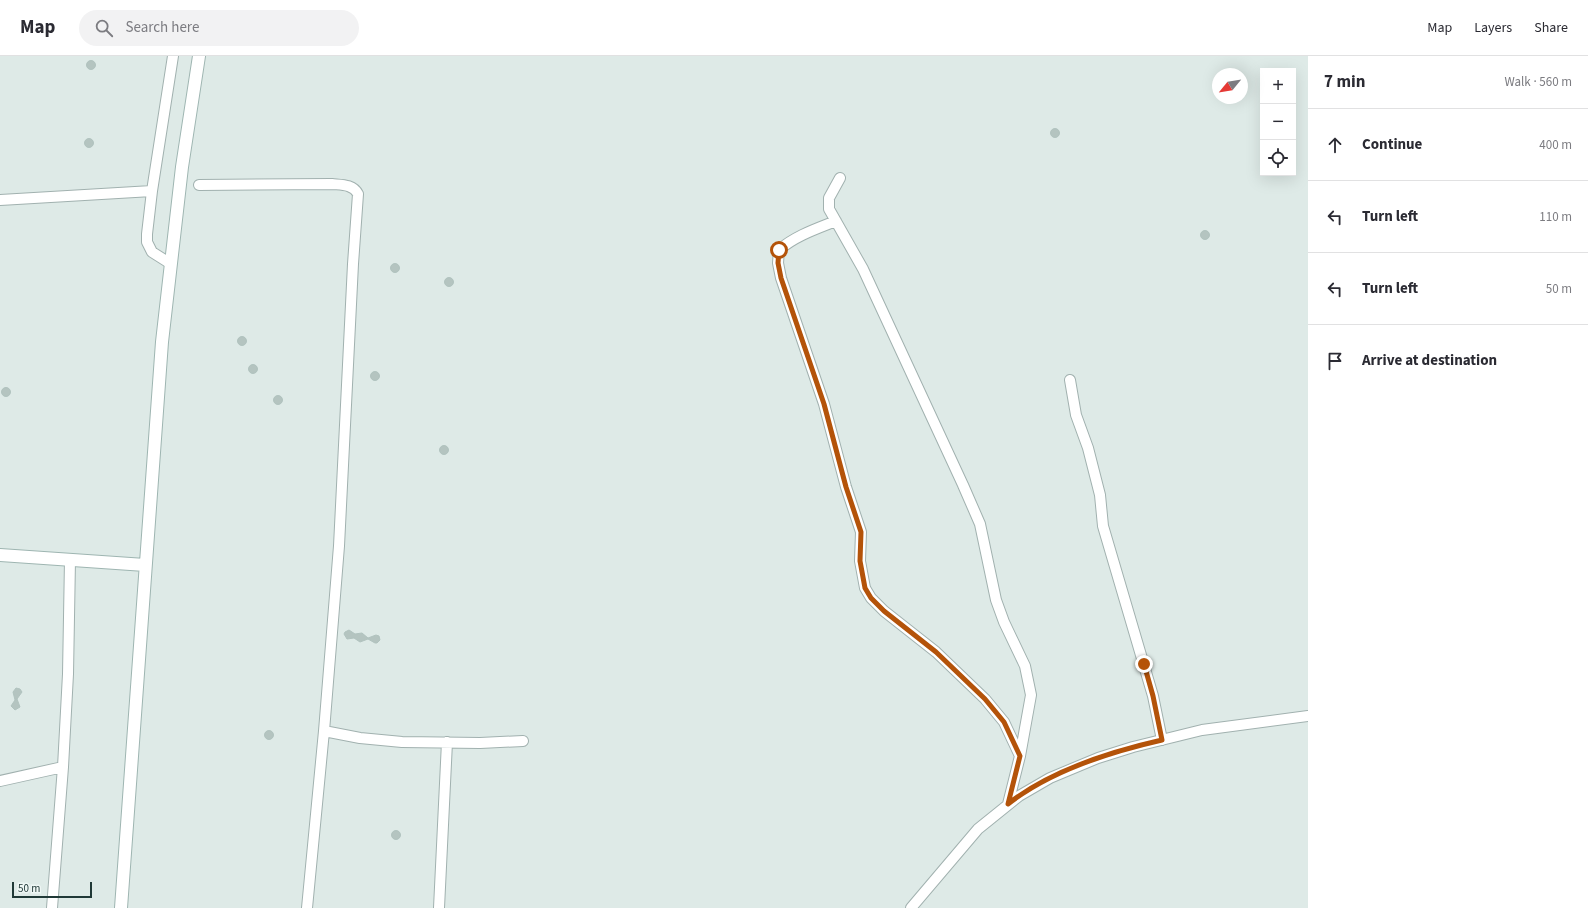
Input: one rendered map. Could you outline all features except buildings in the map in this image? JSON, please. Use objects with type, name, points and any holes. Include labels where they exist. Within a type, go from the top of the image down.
[{"type":"street","points":[[171,264],[152,252],[147,234],[152,191],[173,56]]},
{"type":"street","points":[[121,908],[162,342],[182,167],[199,56]]},
{"type":"street","points":[[840,178],[829,198],[828,209],[862,268],[913,374],[980,524],[996,600],[1004,622],[1025,666],[1031,695],[1020,756],[1008,804]]},
{"type":"street","points":[[198,185],[332,184],[351,187],[356,190],[358,194],[353,264],[339,546],[324,731],[307,908]]},
{"type":"street","points":[[0,200],[152,191]]},
{"type":"street","points":[[836,222],[803,234],[784,246],[779,250],[778,263],[786,294],[824,404],[846,487],[861,532],[860,561],[865,588],[871,598],[884,611],[936,652],[985,699],[1004,722],[1020,756]]},
{"type":"street","points":[[1070,380],[1076,415],[1088,448],[1100,495],[1103,526],[1153,696],[1162,740]]},
{"type":"street","points":[[0,556],[145,564]]},
{"type":"street","points":[[48,908],[52,908],[63,767],[68,674],[70,560]]},
{"type":"street","points":[[911,908],[978,829],[1019,796],[1057,775],[1098,758],[1133,746],[1202,730],[1308,716]]},
{"type":"street","points":[[324,731],[360,738],[402,742],[507,743],[523,741]]},
{"type":"street","points":[[439,908],[446,742]]},
{"type":"street","points":[[0,781],[63,767]]},
{"type":"route","points":[[779,250],[778,263],[781,278],[824,404],[846,487],[861,532],[860,561],[865,588],[871,598],[884,611],[936,652],[985,699],[1004,722],[1020,756],[1008,804],[1050,778],[1098,758],[1133,746],[1162,740],[1153,696],[1144,664]]}]
